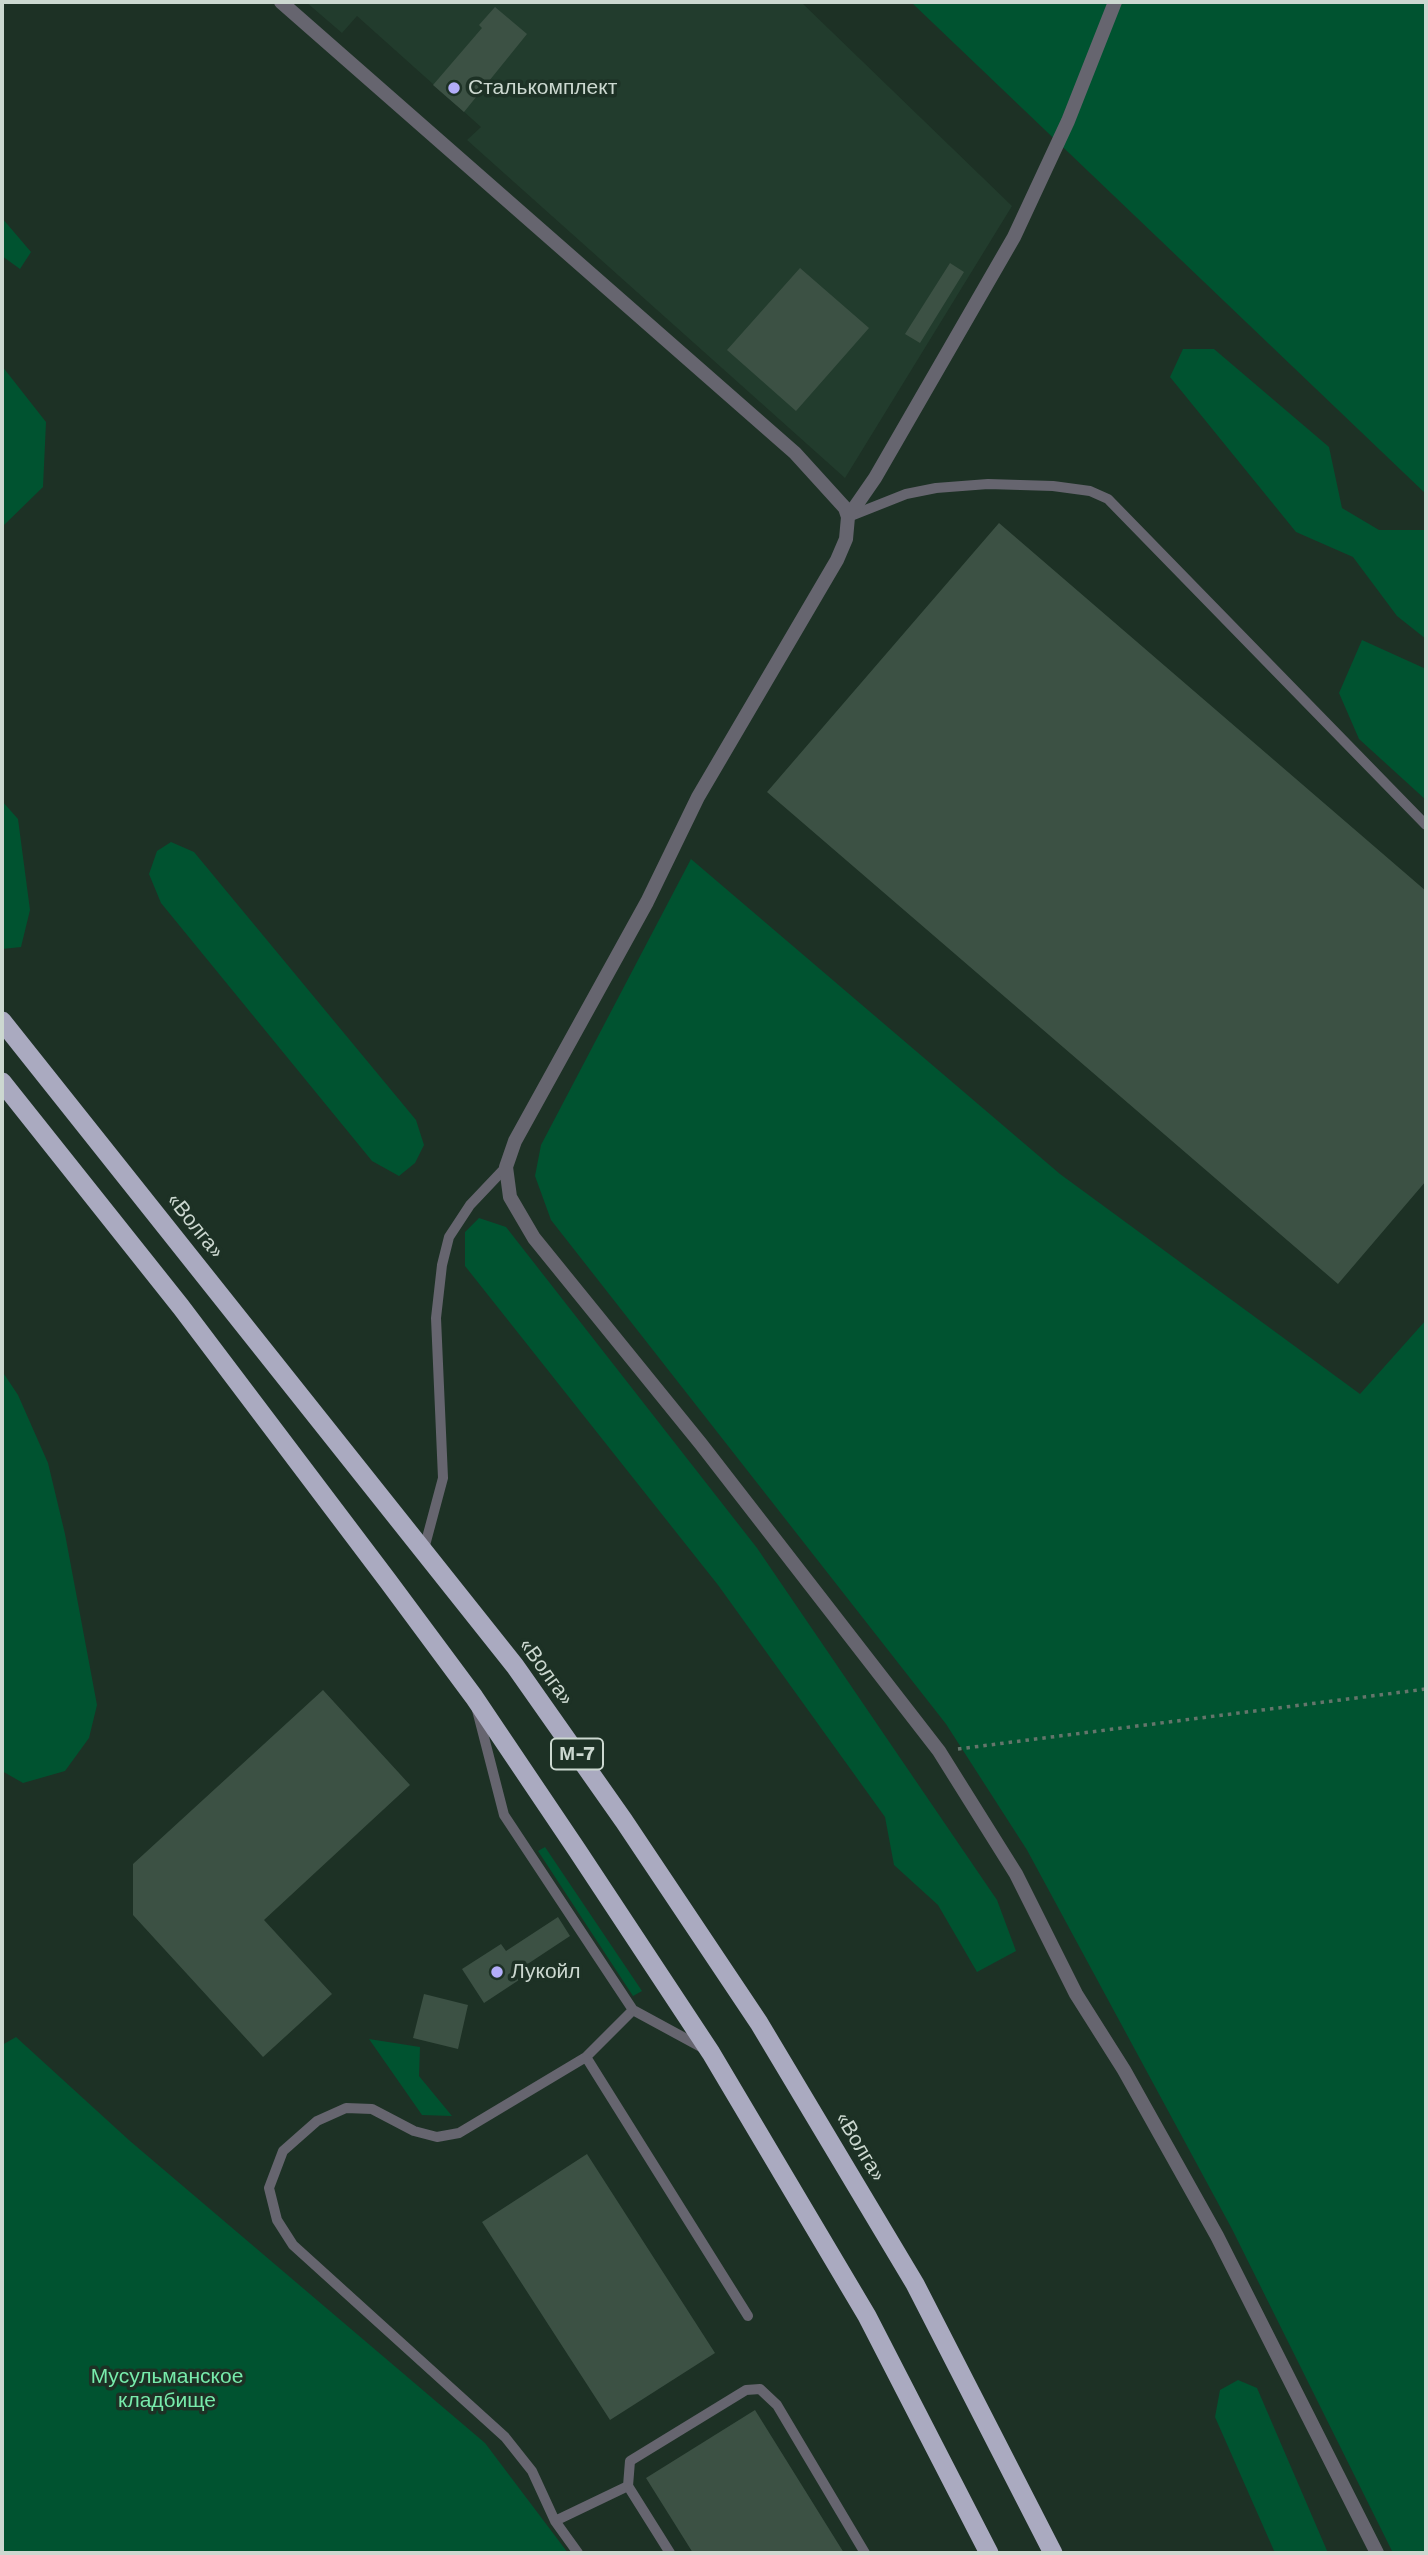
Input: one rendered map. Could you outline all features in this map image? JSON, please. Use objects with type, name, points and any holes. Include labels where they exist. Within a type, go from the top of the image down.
[{"type":"highway","name":"«Волга»","points":[[2,1021],[515,1666],[759,2023],[915,2284],[1053,2553]]},
{"type":"highway","name":"М-7","points":[[2,1082],[181,1307],[474,1698],[711,2053],[867,2316],[989,2553]]},
{"type":"street","points":[[281,2],[794,453],[832,491],[848,517]]},
{"type":"street","points":[[1115,2],[1068,121],[1014,237],[875,478],[848,517],[846,539],[837,560],[698,797],[648,902],[515,1141],[506,1167],[510,1197],[534,1238],[701,1444],[939,1751],[1016,1874],[1076,1994],[1124,2070],[1217,2236],[1377,2553]]},
{"type":"lane","points":[[848,517],[906,494],[975,485],[1053,486],[1090,491],[1108,499],[1426,825]]},
{"type":"lane","points":[[424,1549],[443,1478],[436,1330],[442,1265],[449,1237],[470,1205],[506,1167]]},
{"type":"lane","points":[[474,1698],[504,1815],[633,2010],[711,2053]]},
{"type":"lane","points":[[578,2553],[555,2521],[532,2471],[505,2437],[293,2245],[277,2220],[269,2188],[284,2151],[317,2121],[346,2109],[372,2109],[414,2131],[437,2137],[459,2133],[586,2057],[633,2010]]},
{"type":"lane","points":[[586,2057],[748,2316]]},
{"type":"lane","points":[[670,2553],[628,2486],[630,2461],[746,2390],[760,2389],[777,2405],[865,2553]]},
{"type":"lane","points":[[555,2521],[628,2486]]},
{"type":"path","points":[[939,1751],[1426,1689]]},
{"type":"shaded area","points":[[306,2],[801,2],[1012,206],[845,478],[467,140],[481,127],[357,16],[342,33]]},
{"type":"green space","points":[[911,2],[1426,2],[1426,494]]},
{"type":"green space","points":[[2,218],[31,252],[20,269],[2,256]]},
{"type":"green space","points":[[1183,349],[1214,349],[1329,447],[1342,508],[1379,530],[1426,530],[1426,639],[1397,616],[1353,557],[1296,532],[1170,377]]},
{"type":"green space","points":[[2,366],[46,422],[43,487],[2,527]]},
{"type":"green space","points":[[1362,640],[1426,669],[1426,800],[1359,739],[1339,693]]},
{"type":"green space","points":[[2,801],[18,819],[30,910],[21,947],[2,949]]},
{"type":"green space","points":[[171,842],[194,852],[416,1120],[424,1145],[415,1163],[399,1176],[372,1161],[161,903],[149,874],[157,851]]},
{"type":"green space","points":[[691,859],[1060,1174],[1360,1394],[1426,1320],[1426,2553],[1393,2553],[1232,2229],[1027,1850],[946,1724],[551,1220],[535,1176],[541,1145]]},
{"type":"green space","points":[[479,1218],[506,1227],[757,1548],[997,1900],[1016,1951],[977,1972],[938,1905],[894,1865],[885,1817],[718,1585],[465,1266],[465,1232]]},
{"type":"green space","points":[[2,1371],[18,1395],[48,1463],[65,1534],[97,1705],[89,1738],[65,1771],[23,1783],[2,1771]]},
{"type":"green space","points":[[545,1847],[642,1991],[633,1996],[538,1851]]},
{"type":"green space","name":"Мусульманское кладбище","points":[[16,2037],[130,2141],[485,2443],[568,2553],[2,2553],[2,2045]]},
{"type":"green space","points":[[369,2039],[420,2047],[419,2076],[452,2116],[422,2115]]},
{"type":"green space","points":[[1238,2380],[1257,2388],[1328,2553],[1275,2553],[1215,2417],[1220,2390]]},
{"type":"building","points":[[495,7],[527,34],[464,112],[433,85],[482,28],[479,25]]},
{"type":"building","points":[[950,263],[964,272],[920,343],[905,334]]},
{"type":"building","points":[[800,268],[869,328],[796,411],[727,350]]},
{"type":"building","points":[[999,523],[1426,891],[1426,1181],[1338,1284],[767,792]]},
{"type":"building","points":[[323,1690],[410,1785],[264,1920],[332,1994],[263,2057],[133,1915],[133,1864]]},
{"type":"building","points":[[558,1917],[570,1936],[517,1971],[522,1978],[484,2003],[462,1969],[501,1944],[506,1951]]},
{"type":"building","points":[[424,1994],[468,2005],[458,2049],[413,2038]]},
{"type":"building","points":[[587,2154],[715,2353],[610,2420],[482,2222]]},
{"type":"building","points":[[755,2410],[844,2553],[693,2553],[646,2478]]},
{"type":"place","name":"Сталькомплект","points":[[454,88]]},
{"type":"place","name":"Лукойл","points":[[497,1972]]}]
